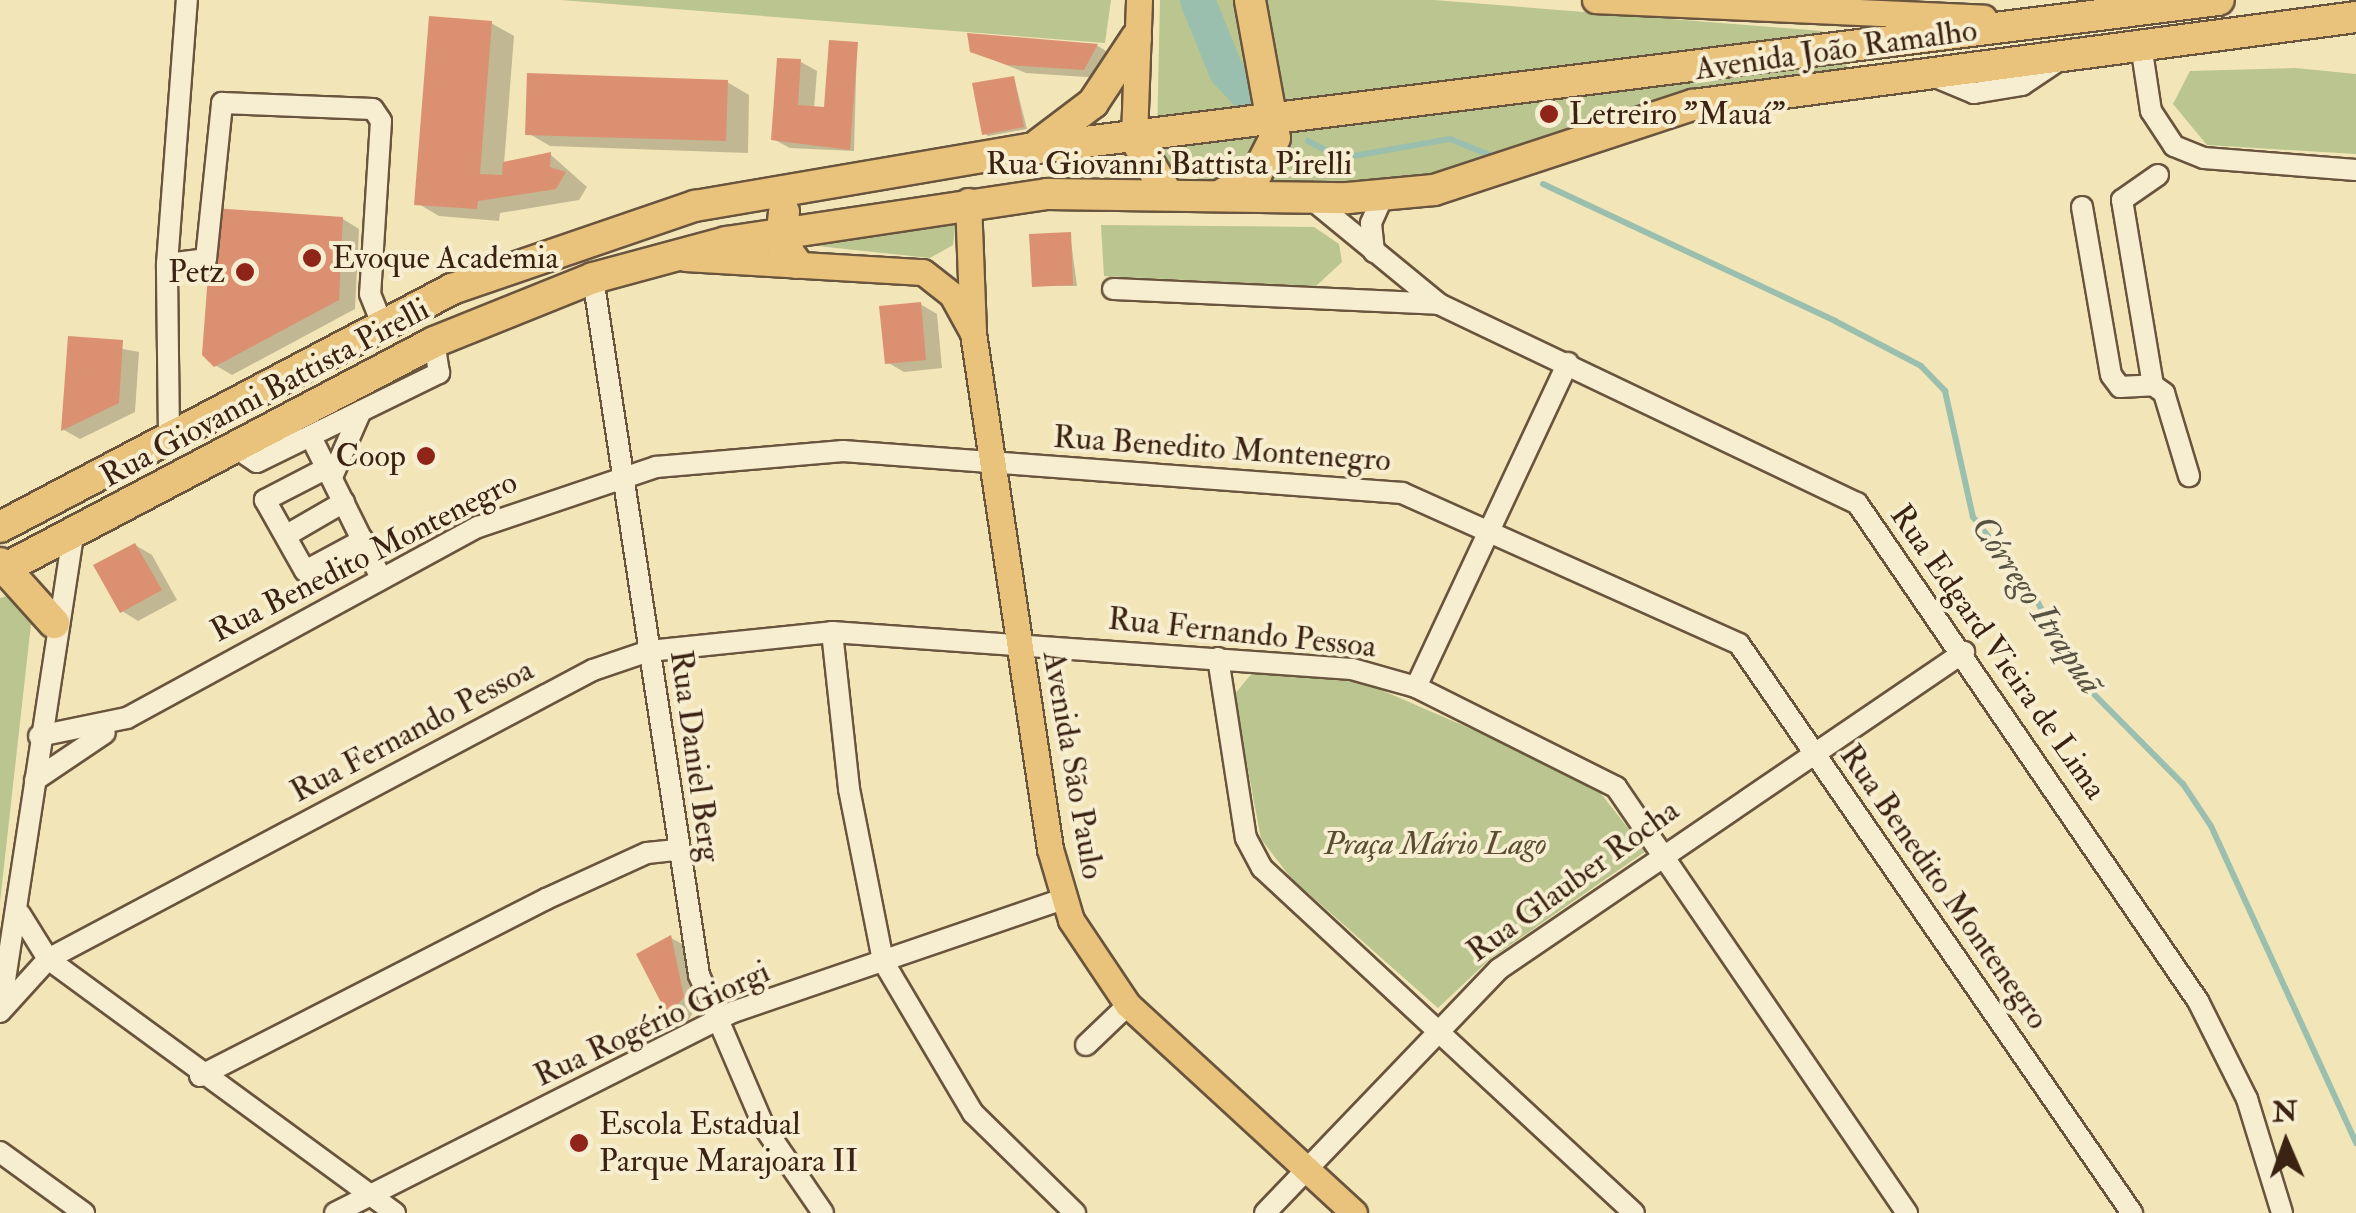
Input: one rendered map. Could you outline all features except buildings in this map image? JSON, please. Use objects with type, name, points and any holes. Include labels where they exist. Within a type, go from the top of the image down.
[{"type":"highway","points":[[1218,196],[1257,173],[1276,122],[1250,0]]},
{"type":"highway","name":"Avenida João Ramalho","points":[[1276,122],[2219,0]]},
{"type":"highway","name":"Avenida João Ramalho","points":[[1512,166],[1663,111],[1925,72],[2356,16]]},
{"type":"highway","points":[[1030,149],[1082,114],[1136,38]]},
{"type":"highway","name":"Rua Giovanni Battista Pirelli","points":[[0,527],[480,276],[620,227],[875,171],[1030,149],[1276,122]]},
{"type":"highway","points":[[1134,137],[1168,195]]},
{"type":"highway","points":[[942,162],[968,201]]},
{"type":"highway","name":"Rua Giovanni Battista Pirelli","points":[[2,567],[73,534],[434,342],[592,278],[667,257],[780,230],[968,201],[1168,195],[1383,196],[1512,166]]},
{"type":"highway","points":[[796,263],[780,230],[788,206],[846,192],[875,171]]},
{"type":"highway","points":[[2,567],[54,623]]},
{"type":"main road","points":[[1134,137],[1140,0]]},
{"type":"main road","name":"Avenida João Ramalho","points":[[1595,0],[1860,19],[2059,18]]},
{"type":"main road","name":"Avenida São Paulo","points":[[968,201],[973,333],[1019,643],[1063,898],[1128,1005],[1354,1213]]},
{"type":"main road","points":[[667,257],[923,272],[972,246]]},
{"type":"main road","name":"Avenida São Paulo","points":[[923,272],[952,295],[973,333]]},
{"type":"street","points":[[170,436],[167,264],[187,0]]},
{"type":"street","points":[[2141,45],[2151,111],[2174,146],[2204,158],[2356,170]]},
{"type":"street","points":[[167,264],[206,259],[222,103],[373,109],[380,121],[370,294],[383,326]]},
{"type":"street","points":[[2152,385],[2122,200],[2158,175]]},
{"type":"street","points":[[1374,252],[1371,222],[1383,196]]},
{"type":"street","name":"Rua Edgard Vieira de Lima","points":[[1310,198],[1439,304],[1857,504],[1964,652],[2198,1001],[2247,1099],[2282,1213]]},
{"type":"street","points":[[2082,206],[2111,375],[2120,387],[2152,385],[2164,393],[2189,476]]},
{"type":"street","name":"Rua Daniel Berg","points":[[592,278],[677,850],[716,1020],[764,1127],[823,1213]]},
{"type":"street","points":[[1113,288],[1439,304]]},
{"type":"street","points":[[236,448],[251,462],[312,437],[439,372],[434,342]]},
{"type":"street","points":[[1416,687],[1568,363]]},
{"type":"street","points":[[358,543],[305,571],[265,500],[330,472],[361,411]]},
{"type":"street","points":[[312,437],[376,581]]},
{"type":"street","name":"Rua Benedito Montenegro","points":[[40,736],[127,718],[376,581],[533,502],[622,473],[787,450],[1373,488],[1492,526],[1739,644],[2132,1213]]},
{"type":"street","points":[[286,536],[344,502]]},
{"type":"street","points":[[0,1011],[20,914],[54,623],[73,534]]},
{"type":"street","points":[[832,632],[852,807],[883,961],[973,1114],[1074,1213]]},
{"type":"street","name":"Rua Fernando Pessoa","points":[[0,1011],[48,959],[584,674],[650,651],[832,632],[1368,671],[1416,687],[1598,770],[1660,851],[1906,1213]]},
{"type":"street","name":"Rua Glauber Rocha","points":[[1265,1213],[1434,1028],[1660,851],[1964,652]]},
{"type":"street","points":[[1218,658],[1252,854],[1634,1213]]},
{"type":"street","points":[[34,780],[127,718]]},
{"type":"street","points":[[200,1076],[546,899],[647,853],[677,850]]},
{"type":"street","name":"Rua Rogério Giorgi","points":[[335,1213],[716,1020],[1063,898]]},
{"type":"street","points":[[20,914],[48,959],[200,1076],[395,1213]]},
{"type":"street","points":[[1086,1045],[1128,1005]]},
{"type":"street","points":[[0,1152],[84,1213]]},
{"type":"green space","points":[[561,0],[1111,0],[1105,43]]},
{"type":"green space","points":[[1160,0],[1434,0],[1822,31],[1849,69],[1430,180],[1219,189],[1169,164],[1157,138]]},
{"type":"green space","points":[[2295,68],[2356,74],[2356,154],[2207,145],[2173,104],[2190,71]]},
{"type":"green space","points":[[956,221],[953,245],[930,258],[808,245]]},
{"type":"green space","points":[[1101,225],[1314,227],[1339,244],[1342,262],[1316,286],[1104,276]]},
{"type":"green space","points":[[14,594],[31,624],[0,902],[0,598]]},
{"type":"green space","name":"Praça Mário Lago","points":[[1253,672],[1365,683],[1591,781],[1646,851],[1490,959],[1438,1008],[1291,878],[1261,839],[1234,695]]},
{"type":"waterway","name":"Córrego Itrapuã","points":[[1197,0],[1226,71],[1252,99]]},
{"type":"waterway","name":"Córrego Itrapuã","points":[[1308,141],[1342,158],[1450,139],[1490,155]]},
{"type":"waterway","name":"Córrego Itrapuã","points":[[1543,184],[1835,321],[1921,366],[1945,391],[1973,517],[2033,593],[2076,676],[2183,784],[2211,826],[2356,1143]]},
{"type":"place","name":"Letreiro \"Mauá\"","points":[[1549,114]]},
{"type":"place","name":"Evoque Academia","points":[[312,258]]},
{"type":"place","name":"Petz","points":[[245,272]]},
{"type":"place","name":"Coop","points":[[426,456]]},
{"type":"place","name":"Escola Estadual Parque Marajoara II","points":[[579,1143]]}]
